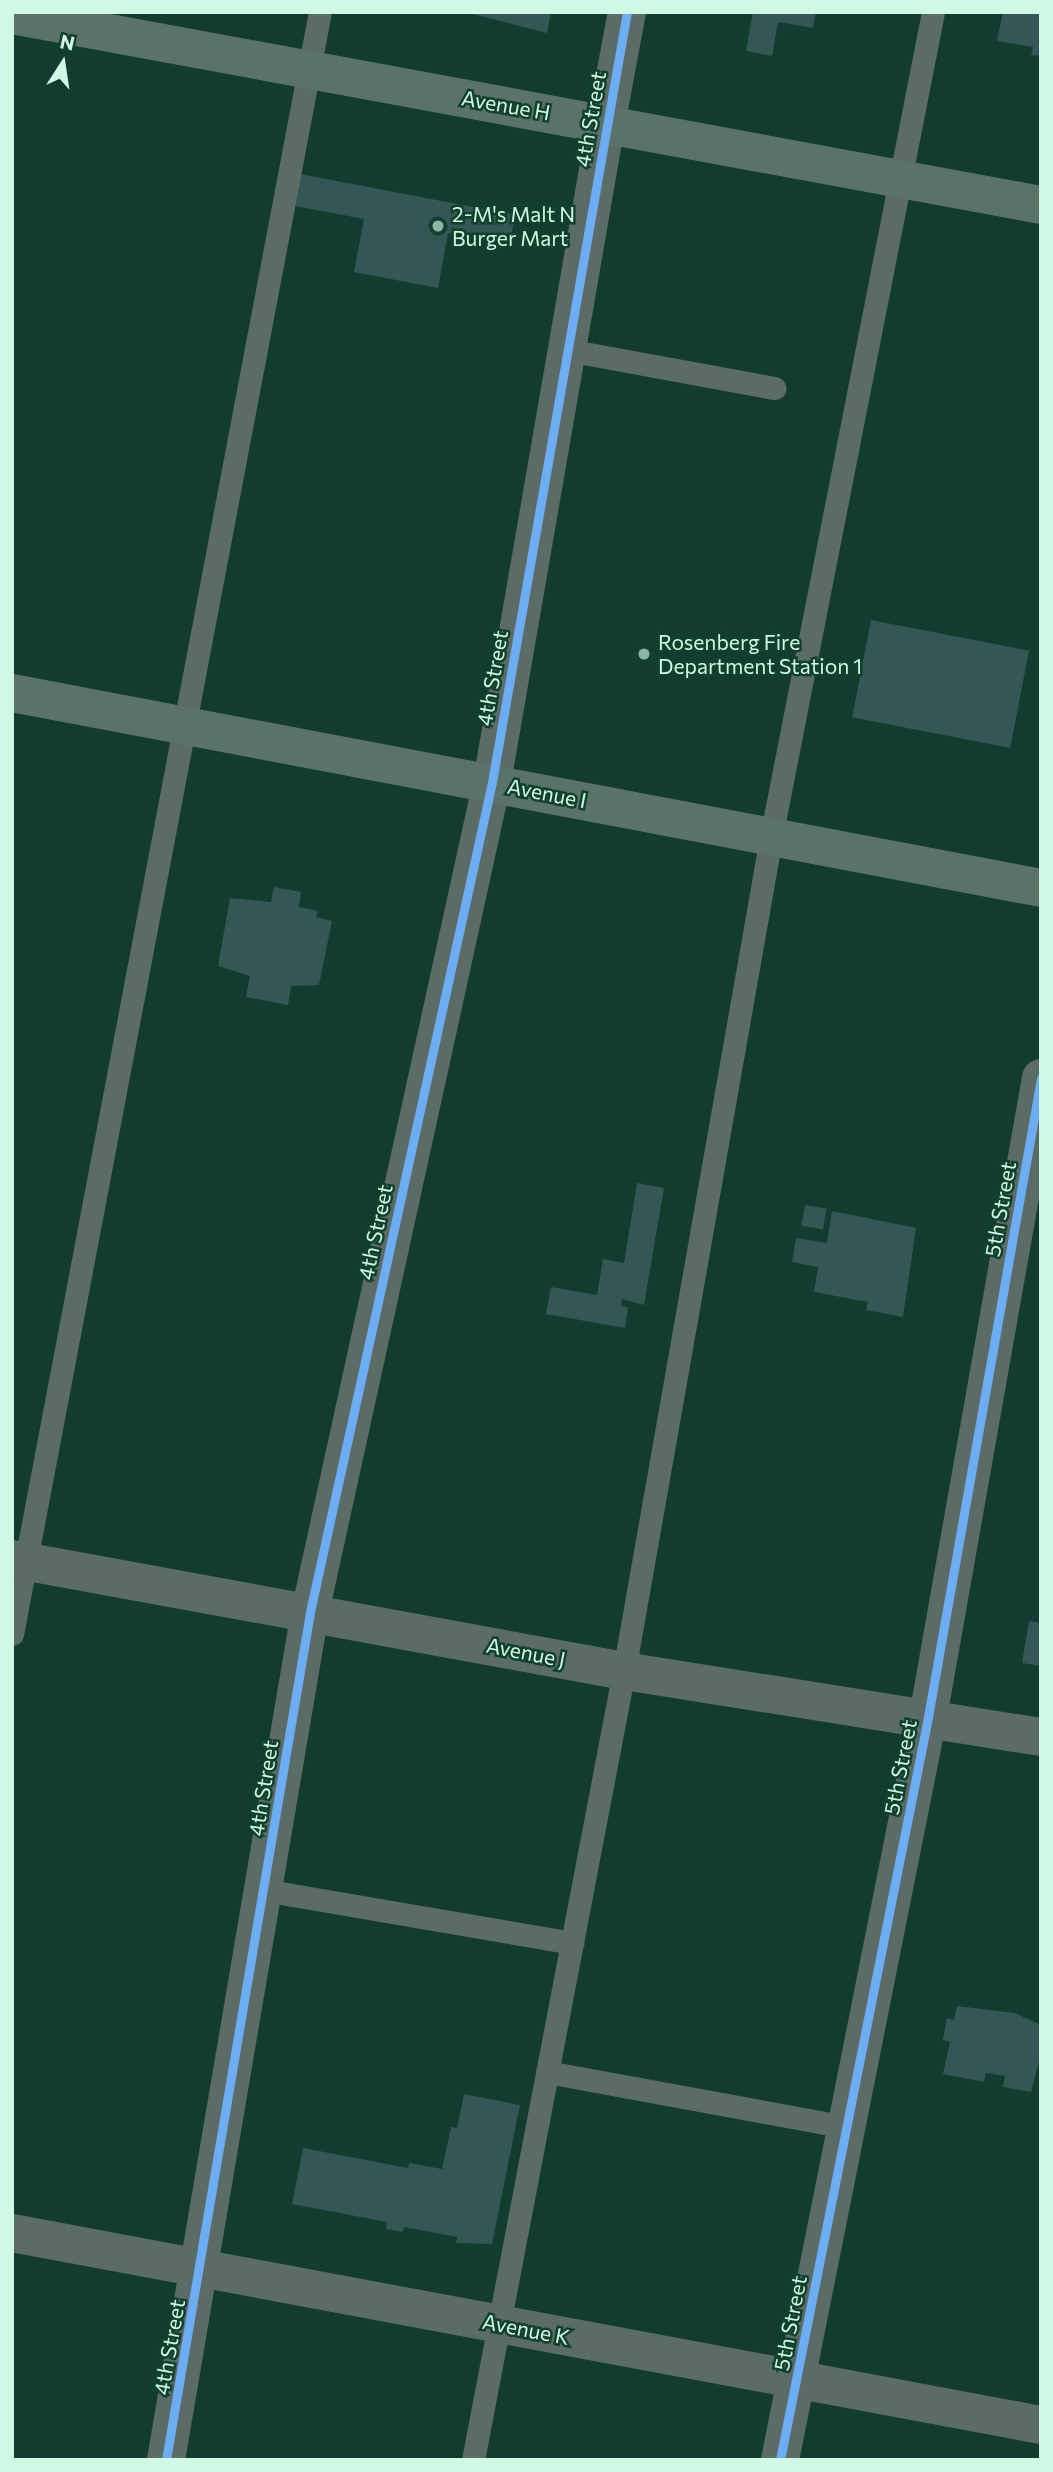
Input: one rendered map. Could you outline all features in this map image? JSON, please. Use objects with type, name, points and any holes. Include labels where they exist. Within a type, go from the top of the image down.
[{"type":"main road","name":"Avenue H","points":[[12,15],[1041,205]]},
{"type":"main road","name":"Avenue I","points":[[12,693],[1041,888]]},
{"type":"street","name":"4th Street","points":[[166,2460],[201,2268],[310,1612],[492,782],[627,12]]},
{"type":"street","name":"5th Street","points":[[780,2460],[928,1717],[1041,1078]]},
{"type":"street","name":"Avenue J","points":[[18,1560],[624,1671],[1041,1737]]},
{"type":"street","name":"Avenue K","points":[[12,2233],[1041,2425]]},
{"type":"lane","points":[[12,1634],[18,1560],[187,727],[320,12]]},
{"type":"lane","points":[[473,2460],[624,1671],[771,836],[933,12]]},
{"type":"lane","points":[[567,350],[775,387]]},
{"type":"lane","points":[[264,1890],[572,1944]]},
{"type":"lane","points":[[547,2072],[846,2127]]},
{"type":"building","points":[[465,12],[551,12],[547,33]]},
{"type":"building","points":[[753,12],[816,12],[813,28],[778,22],[772,56],[746,51]]},
{"type":"building","points":[[1003,12],[1041,12],[1041,56],[1031,55],[1033,47],[997,41]]},
{"type":"building","name":"2-M's Malt N Burger Mart","points":[[300,174],[515,215],[510,245],[448,233],[438,288],[354,272],[364,219],[295,206]]},
{"type":"building","points":[[871,620],[1029,651],[1010,748],[852,717]]},
{"type":"building","points":[[274,887],[301,892],[299,907],[318,911],[316,917],[332,921],[319,985],[291,986],[288,1005],[246,997],[250,976],[218,966],[230,898],[271,902]]},
{"type":"building","points":[[637,1183],[664,1188],[644,1305],[622,1299],[621,1306],[628,1307],[625,1328],[546,1314],[551,1287],[597,1295],[603,1259],[624,1263]]},
{"type":"building","points":[[805,1205],[827,1209],[823,1230],[801,1226]]},
{"type":"building","points":[[832,1211],[916,1228],[903,1317],[866,1310],[868,1302],[814,1292],[818,1267],[792,1262],[796,1238],[827,1243]]},
{"type":"building","points":[[1029,1621],[1041,1623],[1041,1666],[1022,1663]]},
{"type":"building","points":[[957,2006],[1015,2013],[1041,2025],[1041,2054],[1031,2092],[1003,2087],[1005,2076],[986,2073],[984,2082],[943,2074],[950,2042],[943,2040],[947,2018],[954,2020]]},
{"type":"building","points":[[464,2094],[520,2105],[492,2244],[456,2243],[457,2237],[404,2227],[403,2232],[386,2229],[387,2222],[292,2204],[303,2148],[408,2168],[409,2163],[442,2169],[451,2127],[457,2128]]},
{"type":"cycle path","points":[[166,2460],[310,1612],[492,782],[627,12]]},
{"type":"cycle path","points":[[780,2460],[928,1717],[1041,1078]]},
{"type":"place","name":"2-M's Malt N Burger Mart","points":[[438,226]]},
{"type":"place","name":"Rosenberg Fire Department Station 1","points":[[644,654]]}]
